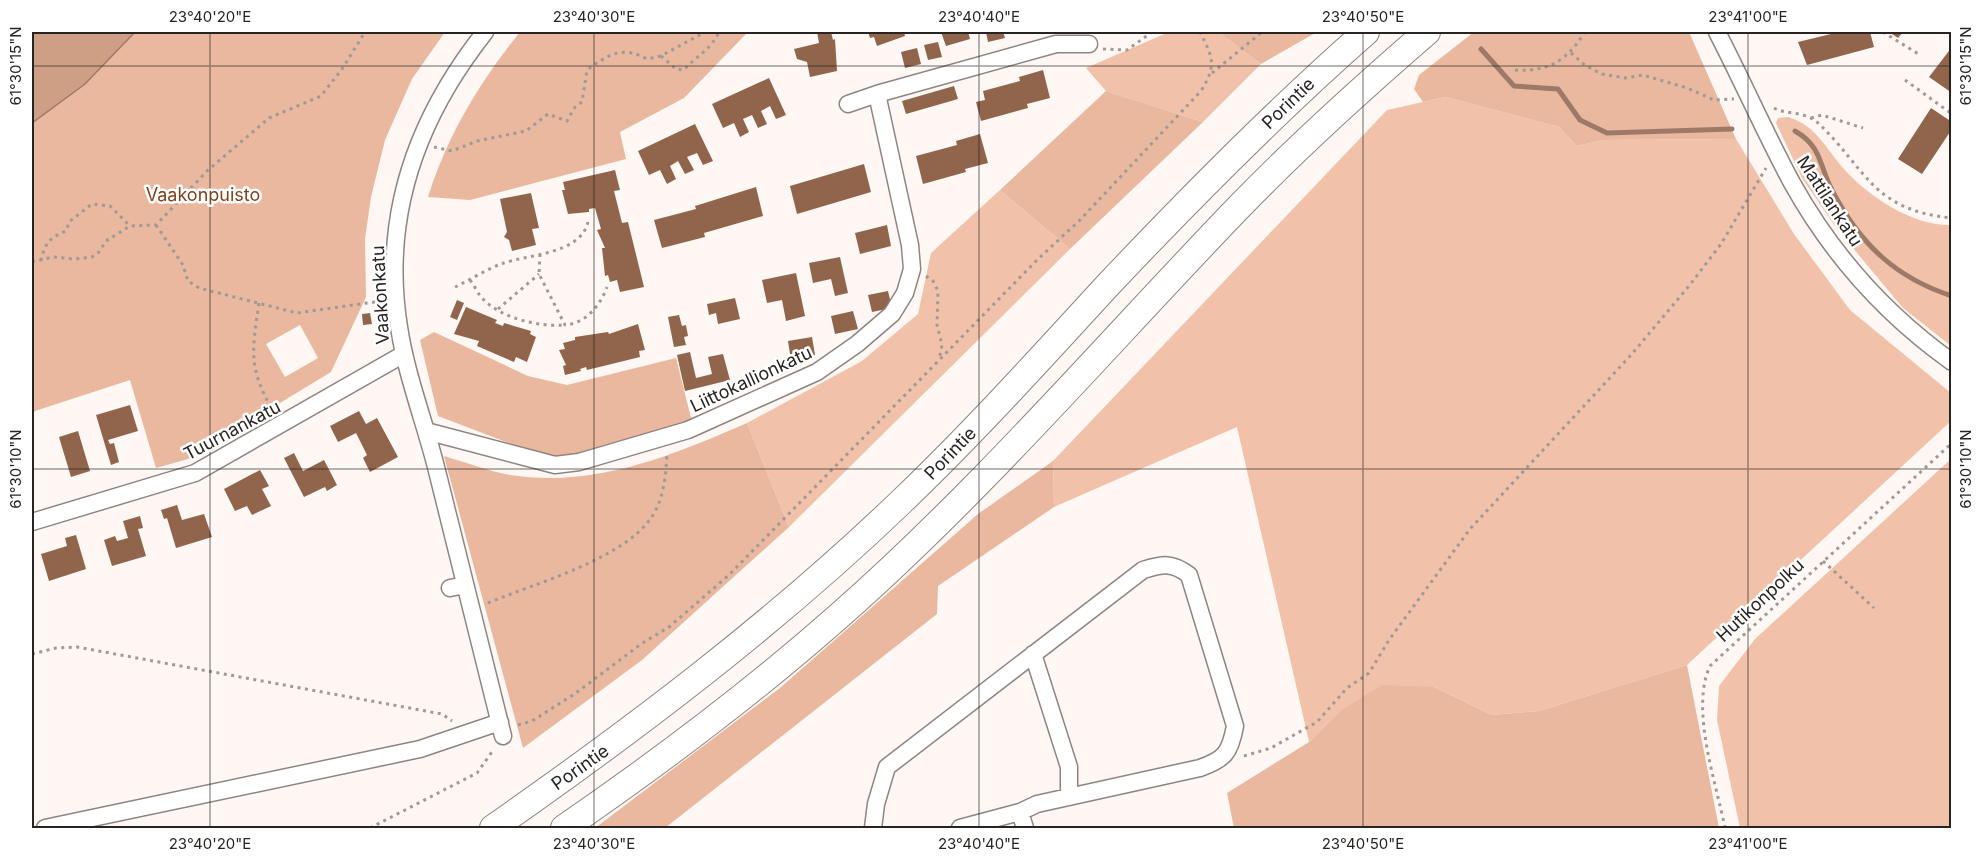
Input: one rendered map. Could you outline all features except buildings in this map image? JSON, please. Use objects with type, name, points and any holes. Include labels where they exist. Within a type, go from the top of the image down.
[{"type":"highway","name":"Porintie","points":[[493,828],[637,726],[734,651],[817,580],[903,500],[1209,180],[1307,84],[1366,32]]},
{"type":"highway","points":[[564,828],[652,768],[841,615],[939,521],[1239,207],[1334,113],[1427,32]]},
{"type":"street","name":"Vaakonkatu","points":[[485,32],[461,62],[440,97],[417,146],[399,209],[394,257],[398,325],[404,354],[426,431],[458,586],[471,609],[502,729]]},
{"type":"street","name":"Mattilankatu","points":[[1717,32],[1768,136],[1820,227],[1890,312],[1952,362]]},
{"type":"street","points":[[848,104],[1056,44],[1089,44]]},
{"type":"street","name":"Liittokallionkatu","points":[[426,431],[555,465],[579,462],[666,436],[749,404],[818,372],[892,314],[905,293],[912,269],[907,228],[877,94]]},
{"type":"street","name":"Tuurnankatu","points":[[32,522],[195,474],[404,354]]},
{"type":"street","points":[[873,828],[876,804],[887,767],[1143,570],[1164,563],[1178,566],[1189,575],[1234,726],[1232,744],[1221,760],[1200,768],[1037,804],[1020,812],[960,828]]},
{"type":"street","points":[[1033,654],[1069,767],[1069,797]]},
{"type":"street","points":[[45,828],[420,749],[461,735],[502,729]]},
{"type":"street","points":[[1020,812],[1025,828]]},
{"type":"path","points":[[32,262],[53,257],[75,259],[92,256],[99,252],[106,241],[130,226],[156,225],[207,171],[269,118],[321,96],[342,69],[364,32]]},
{"type":"path","points":[[417,146],[452,151],[477,141],[526,131],[548,114],[567,121],[575,107],[582,102],[587,70],[608,54],[637,53],[647,59],[661,56],[705,32]]},
{"type":"path","points":[[661,56],[676,69],[684,70],[696,57],[712,46],[719,32]]},
{"type":"path","points":[[1089,44],[1111,51],[1127,50],[1152,32]]},
{"type":"path","points":[[1200,32],[1212,57],[1212,73]]},
{"type":"path","points":[[370,828],[477,773],[502,729],[532,721],[552,710],[641,644],[669,627],[729,575],[1103,195],[1201,91],[1212,73],[1262,32]]},
{"type":"path","points":[[1515,70],[1534,71],[1571,53],[1585,32]]},
{"type":"path","points":[[1883,32],[1920,56]]},
{"type":"path","points":[[1571,53],[1586,66],[1602,74],[1626,78],[1643,75],[1706,95],[1714,100],[1735,98]]},
{"type":"path","points":[[1905,80],[1952,114]]},
{"type":"path","points":[[1775,109],[1810,118],[1822,115],[1863,128]]},
{"type":"path","points":[[1810,118],[1878,191],[1913,211],[1952,218]]},
{"type":"path","points":[[1221,760],[1271,748],[1317,722],[1347,688],[1369,672],[1389,640],[1470,529],[1631,355],[1689,286],[1721,244],[1750,190],[1769,164]]},
{"type":"path","points":[[41,261],[45,244],[50,238],[66,231],[70,221],[92,204],[111,206],[130,226]]},
{"type":"path","points":[[455,287],[501,264],[540,254],[579,238],[586,231],[588,222]]},
{"type":"path","points":[[156,225],[183,266],[188,281],[199,288],[297,313],[376,302],[398,325]]},
{"type":"path","points":[[540,254],[539,274],[565,326]]},
{"type":"path","points":[[912,269],[933,281],[938,291],[937,325],[942,345],[939,361]]},
{"type":"path","points":[[498,309],[539,274]]},
{"type":"path","points":[[470,280],[483,300],[498,309],[532,324],[565,326],[578,324],[588,316],[608,287]]},
{"type":"path","points":[[259,303],[254,340],[256,378],[281,426]]},
{"type":"path","points":[[471,609],[601,557],[639,534],[654,513],[662,494],[666,476],[666,436]]},
{"type":"path","name":"Hutikonpolku","points":[[1725,828],[1703,711],[1704,679],[1710,666],[1952,443]]},
{"type":"path","points":[[1823,561],[1874,608]]},
{"type":"path","points":[[32,654],[56,648],[77,647],[430,711],[451,719],[461,735]]},
{"type":"shaded area","points":[[32,32],[135,32],[85,84],[32,123]]},
{"type":"shaded area","points":[[1169,32],[1218,32],[1261,64],[1203,122],[1106,91],[1086,68]]},
{"type":"shaded area","points":[[1445,97],[1559,127],[1577,146],[1603,140],[1736,139],[1794,234],[1850,310],[1951,393],[1951,421],[1687,665],[1539,711],[1492,715],[1434,687],[1340,711],[1309,742],[1237,427],[1054,507],[1053,461],[1387,110]]},
{"type":"shaded area","points":[[1788,117],[1806,126],[1820,138],[1844,169],[1879,199],[1922,221],[1951,225],[1951,346],[1903,308],[1837,229],[1802,178],[1776,123],[1778,118]]},
{"type":"shaded area","points":[[1000,190],[1070,249],[789,527],[747,423],[862,361],[918,314],[931,253]]},
{"type":"shaded area","points":[[1951,459],[1951,828],[1740,828],[1717,720],[1719,686],[1755,639]]},
{"type":"green space","name":"Vaakonpuisto","points":[[135,32],[445,32],[412,79],[385,140],[371,197],[365,239],[366,297],[331,372],[188,459],[156,468],[130,380],[32,412],[32,123],[85,84]],"holes":[[[300,325],[318,358],[285,377],[266,344]]]},
{"type":"green space","points":[[520,32],[752,32],[747,33],[684,98],[620,132],[626,159],[470,200],[428,197],[445,152],[466,110],[491,70]]},
{"type":"green space","points":[[1218,32],[1317,32],[1261,64]]},
{"type":"green space","points":[[1474,32],[1689,32],[1736,139],[1603,140],[1577,146],[1559,127],[1445,97],[1423,102],[1414,89],[1419,75]]},
{"type":"green space","points":[[1106,91],[1203,122],[1070,249],[1000,190]]},
{"type":"green space","points":[[434,332],[528,376],[567,385],[676,358],[692,422],[569,456],[535,453],[438,416],[420,340]]},
{"type":"green space","points":[[747,423],[789,527],[642,660],[523,748],[444,456],[510,475],[541,478],[572,477],[632,466],[690,447]]},
{"type":"green space","points":[[1053,461],[1054,507],[938,586],[937,614],[665,828],[595,828],[780,688],[978,514]]},
{"type":"green space","points":[[1687,665],[1719,828],[1234,828],[1227,793],[1309,742],[1340,711],[1382,685],[1434,687],[1492,715],[1539,711]]},
{"type":"waterway","points":[[1481,49],[1514,86],[1558,89],[1580,120],[1607,133],[1732,129]]},
{"type":"waterway","points":[[1795,131],[1804,137],[1816,151],[1833,192],[1855,228],[1868,243],[1897,269],[1952,296]]}]
